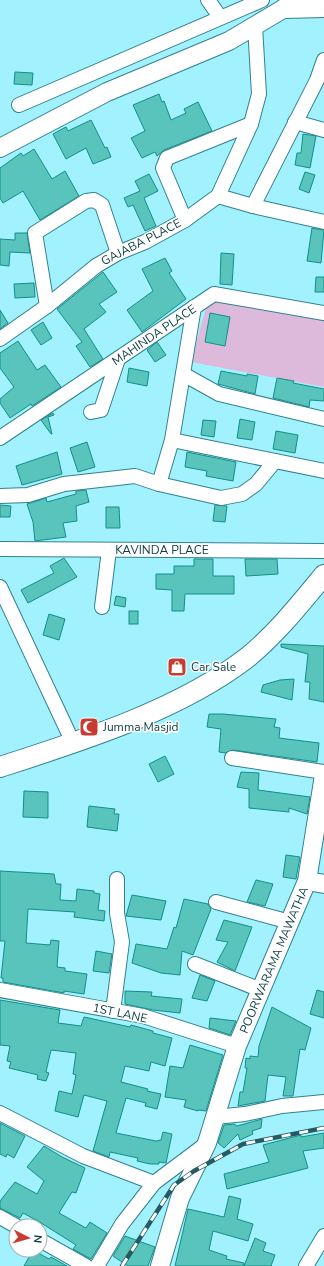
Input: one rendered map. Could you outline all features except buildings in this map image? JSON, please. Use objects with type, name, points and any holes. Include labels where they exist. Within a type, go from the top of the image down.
[{"type":"highway","points":[[0,768],[93,735],[181,698],[248,657],[279,628],[324,575]]},
{"type":"highway","points":[[0,778],[89,749],[201,700],[235,680],[271,650],[324,592]]},
{"type":"main road","points":[[0,148],[108,92],[229,41],[284,8],[324,8]]},
{"type":"main road","name":"POORWARAMA MAWATHA","points":[[160,1266],[180,1198],[207,1143],[237,1046],[290,922],[316,883],[324,775]]},
{"type":"street","points":[[208,0],[220,17]]},
{"type":"street","points":[[19,105],[262,0],[284,8]]},
{"type":"street","name":"GAJABA PLACE","points":[[0,339],[47,306],[96,266],[118,253],[145,242],[185,220],[218,196],[251,124],[259,94],[254,26]]},
{"type":"street","points":[[253,206],[296,122],[324,60]]},
{"type":"street","points":[[296,122],[324,130]]},
{"type":"street","points":[[185,220],[163,168],[167,158],[251,124]]},
{"type":"street","points":[[218,196],[253,206],[324,222]]},
{"type":"street","points":[[47,306],[36,233],[86,201],[94,200],[102,205],[118,253]]},
{"type":"street","name":"MAHINDA PLACE","points":[[0,438],[214,294],[324,313]]},
{"type":"street","points":[[159,484],[172,440],[194,308]]},
{"type":"street","points":[[91,412],[101,410],[118,359]]},
{"type":"street","points":[[183,374],[219,394],[324,419]]},
{"type":"street","points":[[172,440],[324,471]]},
{"type":"street","points":[[0,496],[28,495],[64,484],[135,476],[159,484],[221,498],[242,494],[256,484],[275,462]]},
{"type":"street","name":"KAVINDA PLACE","points":[[0,549],[324,551]]},
{"type":"street","points":[[102,607],[109,550]]},
{"type":"street","points":[[0,587],[68,732]]},
{"type":"street","points":[[55,749],[59,737],[68,732],[78,731],[93,735]]},
{"type":"street","points":[[232,758],[324,772]]},
{"type":"street","points":[[113,1011],[122,942],[117,908],[117,879]]},
{"type":"street","points":[[216,902],[290,922]]},
{"type":"street","points":[[195,964],[261,990]]},
{"type":"street","name":"1ST LANE","points":[[0,990],[143,1016],[237,1046]]},
{"type":"street","points":[[215,1117],[246,1114],[282,1106],[324,1102]]},
{"type":"street","points":[[0,1113],[83,1156],[154,1183]]},
{"type":"street","points":[[97,1266],[122,1224],[154,1183],[207,1143]]},
{"type":"street","points":[[306,1266],[324,1236]]},
{"type":"street","points":[[48,1245],[86,1266]]},
{"type":"shaded area","points":[[219,299],[324,318],[324,387],[191,362],[207,304]]},
{"type":"railway","points":[[122,1266],[174,1185],[194,1171],[243,1144],[324,1128]]},
{"type":"place","name":"Car Sale","points":[[177,667]]},
{"type":"place","name":"Jumma Masjid","points":[[89,727]]}]
